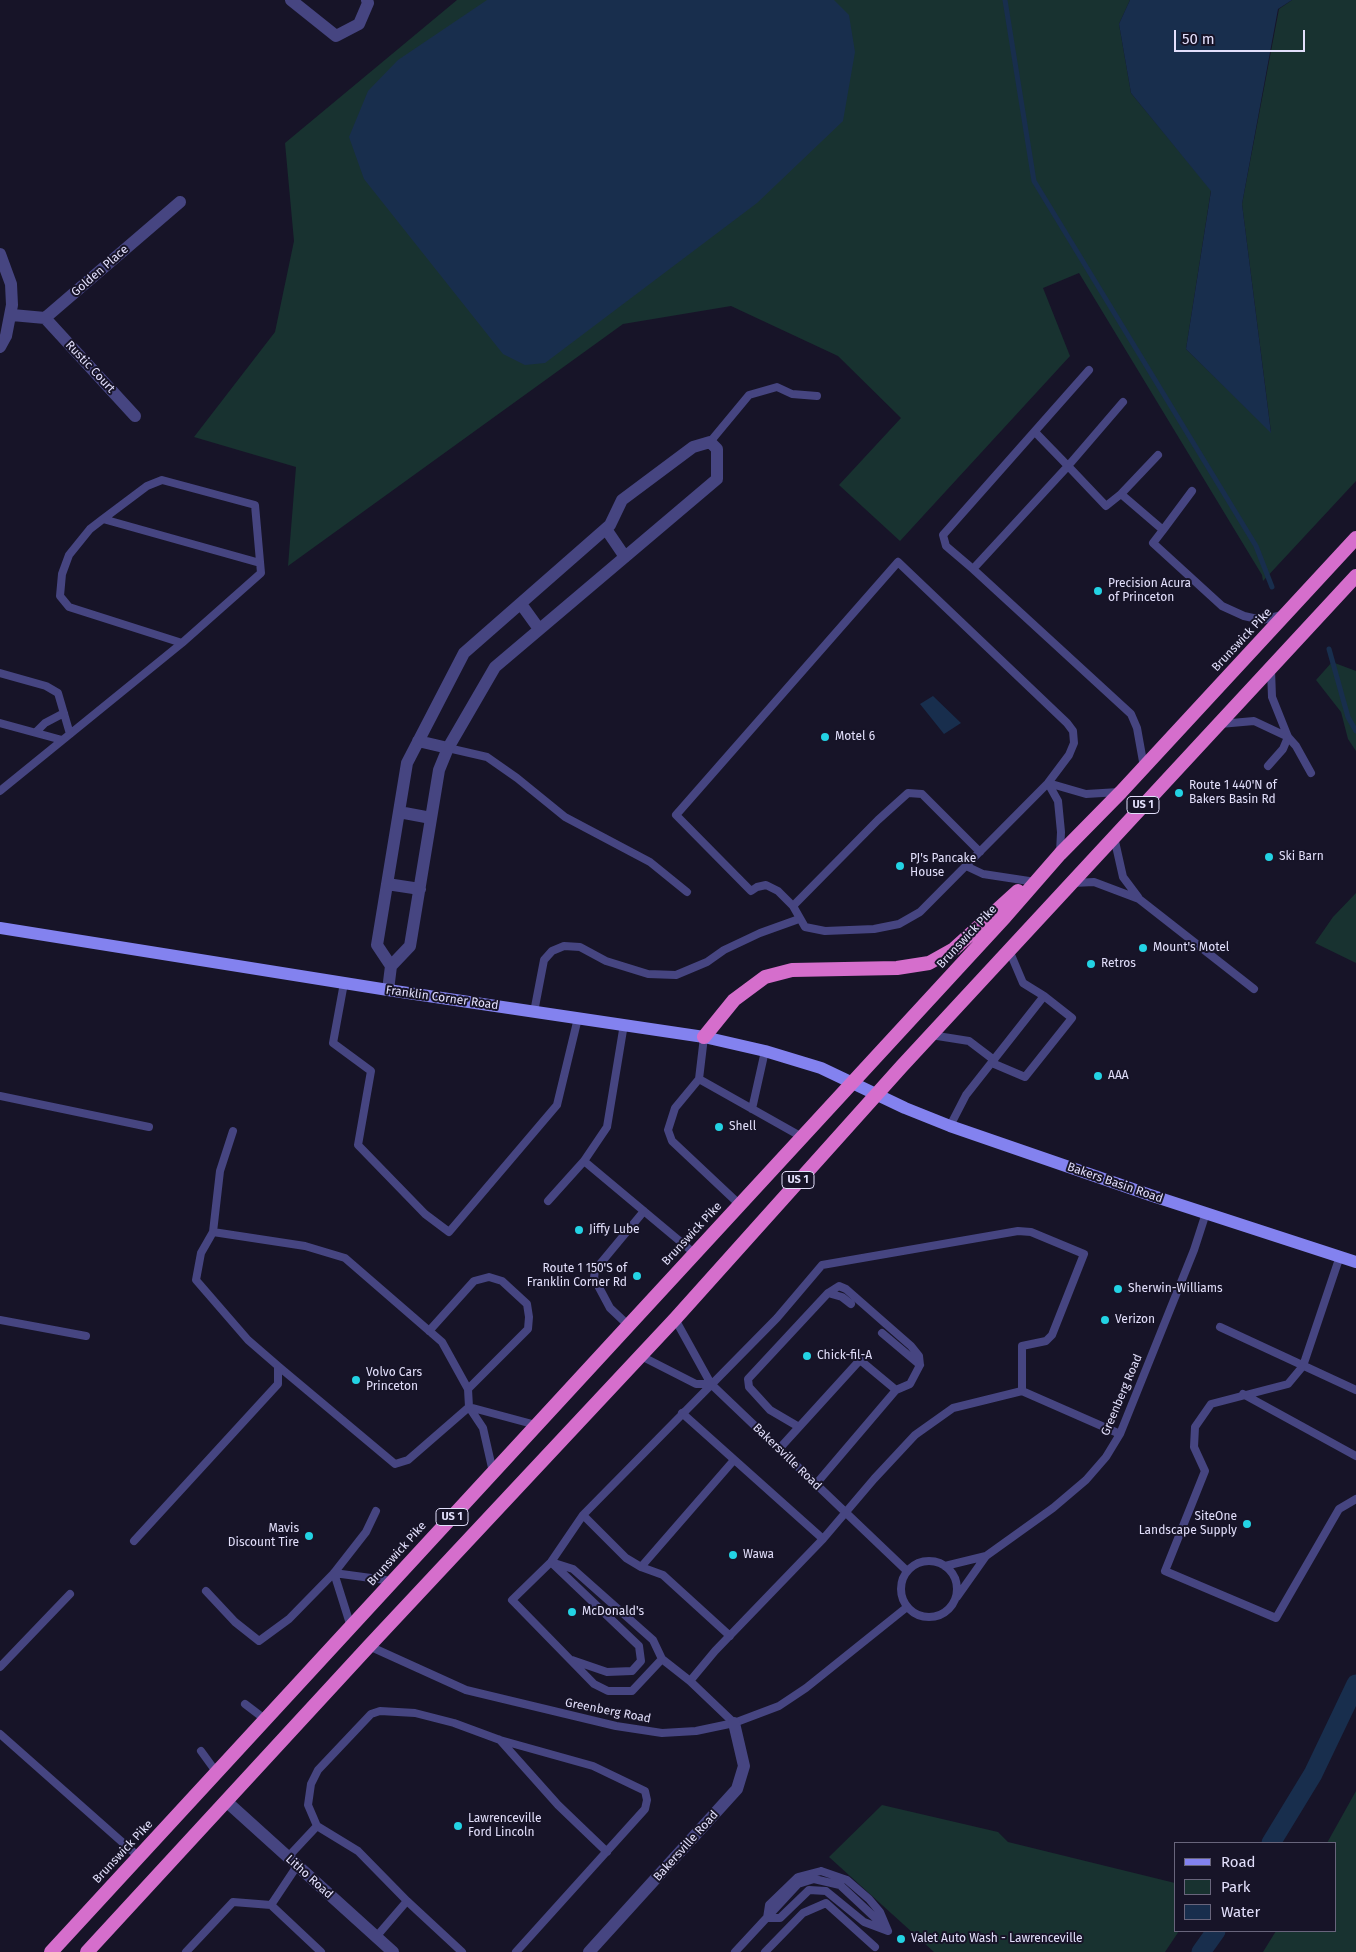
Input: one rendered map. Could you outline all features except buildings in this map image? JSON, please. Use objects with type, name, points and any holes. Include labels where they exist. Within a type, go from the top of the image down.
[{"type":"highway","name":"Brunswick Pike","points":[[51,1952],[739,1204],[1006,917],[1060,854],[1121,792],[1356,538]]},
{"type":"highway","name":"US 1","points":[[87,1952],[369,1646],[642,1356],[766,1216],[1009,950],[1218,724],[1354,581]]},
{"type":"highway","points":[[704,1037],[742,993],[772,974],[805,969],[908,967],[939,958],[954,949],[1060,854]]},
{"type":"main road","name":"Franklin Corner Road","points":[[0,928],[388,990],[704,1037],[765,1051],[821,1068],[877,1095]]},
{"type":"main road","name":"Bakers Basin Road","points":[[877,1095],[950,1126],[1356,1262]]},
{"type":"street","points":[[291,0],[336,36],[359,24],[368,3],[366,0]]},
{"type":"street","name":"Golden Place","points":[[45,318],[180,202]]},
{"type":"street","points":[[0,254],[11,284],[12,315],[0,347]]},
{"type":"street","points":[[12,315],[45,318]]},
{"type":"street","name":"Rustic Court","points":[[45,318],[135,416]]},
{"type":"street","points":[[388,990],[391,966],[410,946],[439,770],[448,748],[495,666],[717,479],[717,450],[710,442],[693,448],[622,500],[606,529],[464,653],[407,763],[377,944],[391,966]]},
{"type":"street","points":[[606,529],[625,557]]},
{"type":"street","points":[[521,604],[539,629]]},
{"type":"street","points":[[418,741],[448,748]]},
{"type":"street","points":[[399,812],[431,818]]},
{"type":"street","points":[[387,884],[420,889]]},
{"type":"street","name":"Bakersville Road","points":[[589,1952],[737,1788],[744,1766],[734,1723]]},
{"type":"street","name":"Litho Road","points":[[226,1801],[393,1952]]},
{"type":"lane","points":[[1090,370],[943,535],[943,541],[946,546],[974,569],[1123,705],[1137,728],[1144,767]]},
{"type":"lane","points":[[710,442],[749,395],[777,387],[792,394],[817,396]]},
{"type":"lane","points":[[974,569],[1068,466],[1123,402]]},
{"type":"lane","points":[[1035,432],[1106,506],[1158,455]]},
{"type":"lane","points":[[0,791],[182,643],[261,573],[255,505],[162,480],[147,486],[80,539],[69,554],[62,574],[60,596],[69,607],[182,643]]},
{"type":"lane","points":[[1192,491],[1153,543],[1222,606],[1244,616],[1262,620],[1286,614]]},
{"type":"lane","points":[[1120,494],[1163,530]]},
{"type":"lane","points":[[103,519],[260,563]]},
{"type":"lane","points":[[898,562],[1073,731],[1074,743],[1069,755],[1048,783],[980,852],[920,912],[899,924],[874,929],[825,931],[805,927],[793,906],[778,891],[766,885],[751,891],[676,815],[898,562]]},
{"type":"lane","points":[[1271,668],[1272,697],[1288,737],[1296,746],[1311,773]]},
{"type":"lane","points":[[0,672],[46,686],[58,693],[70,734]]},
{"type":"lane","points":[[36,732],[45,722],[64,713]]},
{"type":"lane","points":[[1218,724],[1254,721],[1288,737]]},
{"type":"lane","points":[[0,723],[62,740]]},
{"type":"lane","points":[[1268,766],[1282,749],[1288,737]]},
{"type":"lane","points":[[448,748],[487,757],[518,778],[565,817],[650,862],[687,892]]},
{"type":"lane","points":[[1048,783],[1086,794],[1121,792]]},
{"type":"lane","points":[[1048,783],[1058,801],[1061,832],[1060,854]]},
{"type":"lane","points":[[793,906],[878,820],[908,794],[922,794],[980,852]]},
{"type":"lane","points":[[1114,837],[1123,878],[1139,899],[1254,989]]},
{"type":"lane","points":[[966,866],[983,874],[1029,881]]},
{"type":"lane","points":[[1071,883],[1094,882],[1139,899]]},
{"type":"lane","points":[[534,1012],[544,960],[552,951],[564,946],[580,947],[606,961],[648,974],[676,975],[707,962],[724,950],[760,933],[799,919]]},
{"type":"lane","points":[[931,1035],[969,1041],[993,1061],[1025,1077],[1072,1018],[1044,996],[1023,983],[1009,950]]},
{"type":"lane","points":[[344,983],[333,1044],[371,1071],[358,1145],[425,1214],[449,1232],[556,1105],[578,1018]]},
{"type":"lane","points":[[950,1126],[966,1094],[1044,996]]},
{"type":"lane","points":[[548,1201],[584,1161],[608,1128],[624,1024]]},
{"type":"lane","points":[[704,1037],[699,1079],[675,1108],[668,1130],[672,1142],[739,1204]]},
{"type":"lane","points":[[752,1109],[765,1051]]},
{"type":"lane","points":[[699,1079],[802,1136]]},
{"type":"lane","points":[[0,1096],[149,1127]]},
{"type":"lane","points":[[234,1131],[220,1171],[213,1232],[202,1253],[196,1280],[248,1340],[394,1464],[408,1460],[468,1407]]},
{"type":"lane","points":[[584,1161],[694,1253]]},
{"type":"lane","points":[[628,1325],[610,1308],[594,1278],[594,1270],[644,1212]]},
{"type":"lane","name":"Greenberg Road","points":[[907,1571],[921,1562],[930,1561],[945,1566],[986,1556],[1054,1508],[1086,1480],[1106,1456],[1120,1434],[1194,1250],[1206,1213]]},
{"type":"lane","points":[[662,1659],[632,1691],[608,1691],[594,1684],[512,1600],[551,1562],[583,1516],[777,1318],[822,1265],[1018,1231],[1031,1232],[1084,1254],[1052,1335],[1046,1341],[1022,1346],[1022,1392]]},
{"type":"lane","points":[[213,1232],[305,1246],[345,1258],[442,1342],[468,1389],[468,1407],[483,1428],[493,1472]]},
{"type":"lane","points":[[1340,1256],[1303,1366],[1288,1384],[1242,1394],[1211,1404],[1195,1427],[1194,1447],[1204,1470],[1166,1572],[1276,1618],[1339,1509],[1356,1499]]},
{"type":"lane","points":[[429,1331],[474,1281],[489,1276],[502,1281],[527,1304],[528,1329],[468,1389]]},
{"type":"lane","points":[[798,1427],[770,1410],[749,1387],[748,1379],[828,1293],[839,1286],[846,1288],[911,1346],[919,1356],[920,1365],[910,1384],[896,1390],[816,1484]]},
{"type":"lane","points":[[828,1293],[842,1297],[851,1304]]},
{"type":"lane","name":"Bakersville Road","points":[[675,1319],[711,1384],[907,1571]]},
{"type":"lane","points":[[0,1320],[86,1336]]},
{"type":"lane","points":[[1220,1327],[1356,1390]]},
{"type":"lane","points":[[882,1333],[920,1365]]},
{"type":"lane","points":[[642,1356],[696,1384],[711,1384]]},
{"type":"lane","points":[[779,1449],[860,1360],[896,1390]]},
{"type":"lane","points":[[134,1541],[278,1384],[278,1366]]},
{"type":"lane","points":[[690,1681],[730,1636],[823,1539],[915,1435],[953,1408],[1022,1392],[1120,1434]]},
{"type":"lane","points":[[1242,1394],[1356,1456]]},
{"type":"lane","points":[[468,1407],[536,1425]]},
{"type":"lane","points":[[682,1413],[823,1539]]},
{"type":"lane","points":[[642,1567],[734,1460]]},
{"type":"lane","points":[[206,1591],[236,1622],[259,1641],[289,1619],[334,1573],[366,1532],[376,1511]]},
{"type":"lane","points":[[583,1516],[626,1558],[663,1575],[730,1636]]},
{"type":"lane","points":[[907,1571],[901,1585],[903,1601],[907,1607],[924,1617],[933,1617],[950,1608],[986,1556]]},
{"type":"lane","points":[[551,1562],[639,1646],[641,1661],[632,1671],[607,1672],[569,1659]]},
{"type":"lane","points":[[551,1562],[573,1569],[580,1575],[653,1640],[662,1659],[690,1681],[734,1723]]},
{"type":"lane","points":[[945,1566],[952,1572],[956,1580],[955,1600]]},
{"type":"lane","points":[[334,1573],[393,1581]]},
{"type":"lane","points":[[334,1573],[351,1628]]},
{"type":"lane","points":[[0,1667],[70,1594]]},
{"type":"lane","name":"Greenberg Road","points":[[369,1646],[466,1690],[616,1726],[662,1733],[696,1731],[734,1723],[779,1706],[806,1688],[907,1607]]},
{"type":"lane","points":[[245,1704],[266,1720]]},
{"type":"lane","points":[[462,1952],[407,1901],[358,1851],[317,1826],[308,1805],[311,1784],[318,1770],[371,1714],[380,1711],[415,1713],[500,1740],[593,1766],[646,1792],[645,1809],[516,1952]]},
{"type":"lane","points":[[0,1734],[139,1857]]},
{"type":"lane","points":[[500,1740],[558,1806],[607,1852]]},
{"type":"lane","points":[[201,1751],[217,1773]]},
{"type":"lane","points":[[271,1905],[292,1861],[317,1826]]},
{"type":"lane","points":[[735,1952],[798,1884],[814,1879],[840,1884],[888,1931],[864,1922],[826,1891],[809,1890],[780,1918],[767,1918]]},
{"type":"lane","points":[[376,1937],[407,1901]]},
{"type":"lane","points":[[186,1952],[232,1902],[271,1905],[321,1952]]},
{"type":"lane","points":[[765,1952],[803,1913],[826,1903],[875,1947]]},
{"type":"green space","points":[[457,0],[1130,0],[1119,24],[1131,93],[1211,190],[1186,349],[1271,432],[1242,204],[1279,9],[1292,0],[1356,0],[1356,481],[1263,581],[1262,575],[1079,273],[1043,288],[1070,356],[900,541],[839,485],[901,418],[838,356],[731,306],[623,324],[288,566],[296,467],[194,437],[275,332],[294,241],[285,143]]},
{"type":"green space","points":[[1332,662],[1356,671],[1356,751],[1348,739],[1341,712],[1316,680]]},
{"type":"green space","points":[[1356,893],[1356,963],[1315,943],[1333,917]]},
{"type":"green space","points":[[1356,1791],[1356,1952],[1263,1952],[1275,1932],[1336,1932],[1336,1842],[1328,1842]]},
{"type":"green space","points":[[882,1805],[998,1832],[1008,1842],[1174,1883],[1174,1932],[1178,1932],[1165,1952],[934,1952],[829,1857]]},
{"type":"water","points":[[487,0],[834,0],[849,15],[855,52],[843,121],[757,203],[545,363],[525,365],[503,354],[364,179],[349,137],[368,91],[398,60]]},
{"type":"water","points":[[1130,0],[1292,0],[1278,9],[1242,204],[1271,433],[1186,349],[1211,191],[1131,93],[1119,24]]},
{"type":"water","points":[[933,696],[961,723],[944,734],[920,704]]},
{"type":"waterway","points":[[1005,0],[1034,181],[1256,546],[1272,587]]},
{"type":"waterway","points":[[1329,649],[1348,717],[1356,731]]},
{"type":"waterway","points":[[1272,1842],[1313,1774],[1356,1684]]},
{"type":"waterway","points":[[1201,1952],[1215,1932]]},
{"type":"place","name":"Precision Acura of Princeton","points":[[1098,591]]},
{"type":"place","name":"Motel 6","points":[[825,737]]},
{"type":"place","name":"Route 1 440'N of Bakers Basin Rd","points":[[1179,793]]},
{"type":"place","name":"Ski Barn","points":[[1269,857]]},
{"type":"place","name":"PJ's Pancake House","points":[[900,866]]},
{"type":"place","name":"Mount's Motel","points":[[1143,948]]},
{"type":"place","name":"Retros","points":[[1091,964]]},
{"type":"place","name":"AAA","points":[[1098,1076]]},
{"type":"place","name":"Shell","points":[[719,1127]]},
{"type":"place","name":"Jiffy Lube","points":[[579,1230]]},
{"type":"place","name":"Route 1 150'S of Franklin Corner Rd","points":[[637,1276]]},
{"type":"place","name":"Sherwin-Williams","points":[[1118,1289]]},
{"type":"place","name":"Verizon","points":[[1105,1320]]},
{"type":"place","name":"Chick-fil-A","points":[[807,1356]]},
{"type":"place","name":"Volvo Cars Princeton","points":[[356,1380]]},
{"type":"place","name":"SiteOne Landscape Supply","points":[[1247,1524]]},
{"type":"place","name":"Mavis Discount Tire","points":[[309,1536]]},
{"type":"place","name":"Wawa","points":[[733,1555]]},
{"type":"place","name":"McDonald's","points":[[572,1612]]},
{"type":"place","name":"Lawrenceville Ford Lincoln","points":[[458,1826]]},
{"type":"place","name":"Valet Auto Wash - Lawrenceville","points":[[901,1939]]}]
